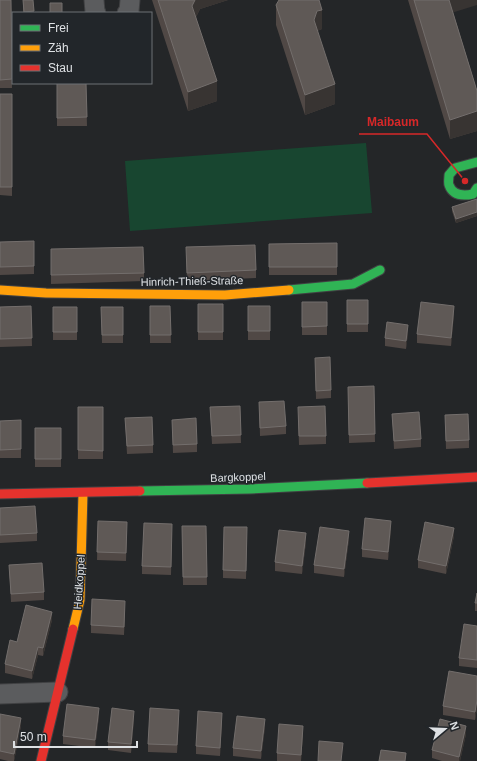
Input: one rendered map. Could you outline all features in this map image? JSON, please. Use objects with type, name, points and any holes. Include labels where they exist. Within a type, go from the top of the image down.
[{"type":"street","points":[[94,0],[95,12]]},
{"type":"street","points":[[128,12],[130,0]]},
{"type":"street","points":[[473,167],[456,168],[450,175],[449,185],[455,193],[464,196],[473,194],[477,188]]},
{"type":"street","name":"Hinrich-Thieß-Straße","points":[[0,290],[46,293],[225,295],[353,284],[380,270]]},
{"type":"street","name":"Bargkoppel","points":[[0,494],[250,489],[477,478]]},
{"type":"street","name":"Heidkoppel","points":[[41,761],[80,600],[83,493]]},
{"type":"street","points":[[0,694],[58,692]]},
{"type":"green space","points":[[366,143],[372,213],[130,231],[125,161]]},
{"type":"building","points":[[0,0],[11,0],[12,79],[0,80]]},
{"type":"building","points":[[23,0],[33,0],[34,11],[24,12]]},
{"type":"building","points":[[158,0],[195,0],[192,6],[217,81],[188,92]]},
{"type":"building","points":[[279,0],[319,0],[322,10],[317,11],[314,20],[335,84],[305,95],[276,5]]},
{"type":"building","points":[[414,0],[449,0],[477,91],[477,111],[450,120]]},
{"type":"building","points":[[50,3],[62,3],[62,12],[50,12]]},
{"type":"building","points":[[57,84],[86,84],[87,117],[57,118]]},
{"type":"building","points":[[0,94],[12,94],[12,187],[0,187]]},
{"type":"building","points":[[477,199],[477,212],[456,219],[452,207]]},
{"type":"building","points":[[34,241],[34,266],[0,267],[0,242]]},
{"type":"building","points":[[337,243],[337,267],[269,267],[269,244]]},
{"type":"building","points":[[255,245],[256,270],[187,273],[186,247]]},
{"type":"building","points":[[143,247],[144,273],[51,275],[51,249]]},
{"type":"building","points":[[347,300],[368,300],[368,324],[347,324]]},
{"type":"building","points":[[302,302],[327,302],[327,326],[302,327]]},
{"type":"building","points":[[421,302],[454,306],[451,338],[417,334]]},
{"type":"building","points":[[198,304],[223,304],[223,332],[198,332]]},
{"type":"building","points":[[31,306],[32,338],[0,339],[0,307]]},
{"type":"building","points":[[150,306],[170,306],[171,335],[150,335]]},
{"type":"building","points":[[248,306],[270,306],[270,331],[248,331]]},
{"type":"building","points":[[53,307],[77,307],[77,332],[53,332]]},
{"type":"building","points":[[101,307],[123,307],[123,335],[102,335]]},
{"type":"building","points":[[387,322],[408,325],[406,341],[385,338]]},
{"type":"building","points":[[330,357],[331,390],[316,391],[315,358]]},
{"type":"building","points":[[374,386],[375,434],[349,435],[348,387]]},
{"type":"building","points":[[284,401],[286,426],[260,428],[259,402]]},
{"type":"building","points":[[240,406],[241,435],[212,436],[210,407]]},
{"type":"building","points":[[325,406],[326,436],[299,436],[298,407]]},
{"type":"building","points":[[78,407],[103,407],[103,451],[78,450]]},
{"type":"building","points":[[419,412],[421,439],[394,441],[392,414]]},
{"type":"building","points":[[468,414],[469,440],[446,441],[445,415]]},
{"type":"building","points":[[152,417],[153,445],[127,446],[125,418]]},
{"type":"building","points":[[196,418],[197,444],[173,445],[172,420]]},
{"type":"building","points":[[21,420],[21,449],[0,450],[0,421]]},
{"type":"building","points":[[35,428],[61,428],[61,459],[35,459]]},
{"type":"building","points":[[35,506],[37,533],[0,535],[0,508]]},
{"type":"building","points":[[365,518],[391,521],[388,552],[362,549]]},
{"type":"building","points":[[98,521],[127,522],[126,553],[97,552]]},
{"type":"building","points":[[425,522],[454,528],[446,566],[418,560]]},
{"type":"building","points":[[144,523],[172,524],[171,567],[142,566]]},
{"type":"building","points":[[182,526],[206,526],[207,577],[183,577]]},
{"type":"building","points":[[224,527],[247,527],[246,571],[223,570]]},
{"type":"building","points":[[320,527],[349,531],[344,569],[314,565]]},
{"type":"building","points":[[279,530],[306,533],[302,566],[275,562]]},
{"type":"building","points":[[42,563],[44,592],[11,594],[9,565]]},
{"type":"building","points":[[92,599],[125,601],[124,627],[91,625]]},
{"type":"building","points":[[26,605],[52,612],[43,648],[38,647],[32,671],[5,664],[10,640],[17,642]]},
{"type":"building","points":[[464,624],[477,626],[477,660],[459,658]]},
{"type":"building","points":[[449,671],[477,676],[477,700],[475,712],[443,706]]},
{"type":"building","points":[[67,704],[99,708],[95,740],[63,736]]},
{"type":"building","points":[[112,708],[134,711],[131,744],[108,742]]},
{"type":"building","points":[[150,708],[179,710],[177,745],[148,744]]},
{"type":"building","points":[[198,711],[222,713],[220,748],[196,746]]},
{"type":"building","points":[[0,714],[21,718],[14,754],[0,751]]},
{"type":"building","points":[[237,716],[265,719],[261,751],[233,748]]},
{"type":"building","points":[[440,719],[466,726],[459,757],[432,750]]},
{"type":"building","points":[[279,724],[303,726],[301,755],[277,753]]},
{"type":"building","points":[[319,741],[343,743],[341,761],[318,761]]},
{"type":"building","points":[[381,750],[406,753],[405,761],[379,761]]},
{"type":"traffic: fast","points":[[477,162],[455,168],[449,175],[449,185],[456,193],[466,195],[473,194],[477,188]]},
{"type":"traffic: fast","points":[[289,290],[353,284],[380,270]]},
{"type":"traffic: fast","points":[[140,491],[250,489],[367,483]]},
{"type":"traffic: slow","points":[[0,290],[46,293],[225,295],[289,290]]},
{"type":"traffic: slow","points":[[73,629],[80,600],[83,493]]},
{"type":"traffic: jam","points":[[367,483],[477,477]]},
{"type":"traffic: jam","points":[[0,494],[140,491]]},
{"type":"traffic: jam","points":[[41,761],[73,629]]},
{"type":"place","name":"Maibaum","points":[[465,181]]}]
